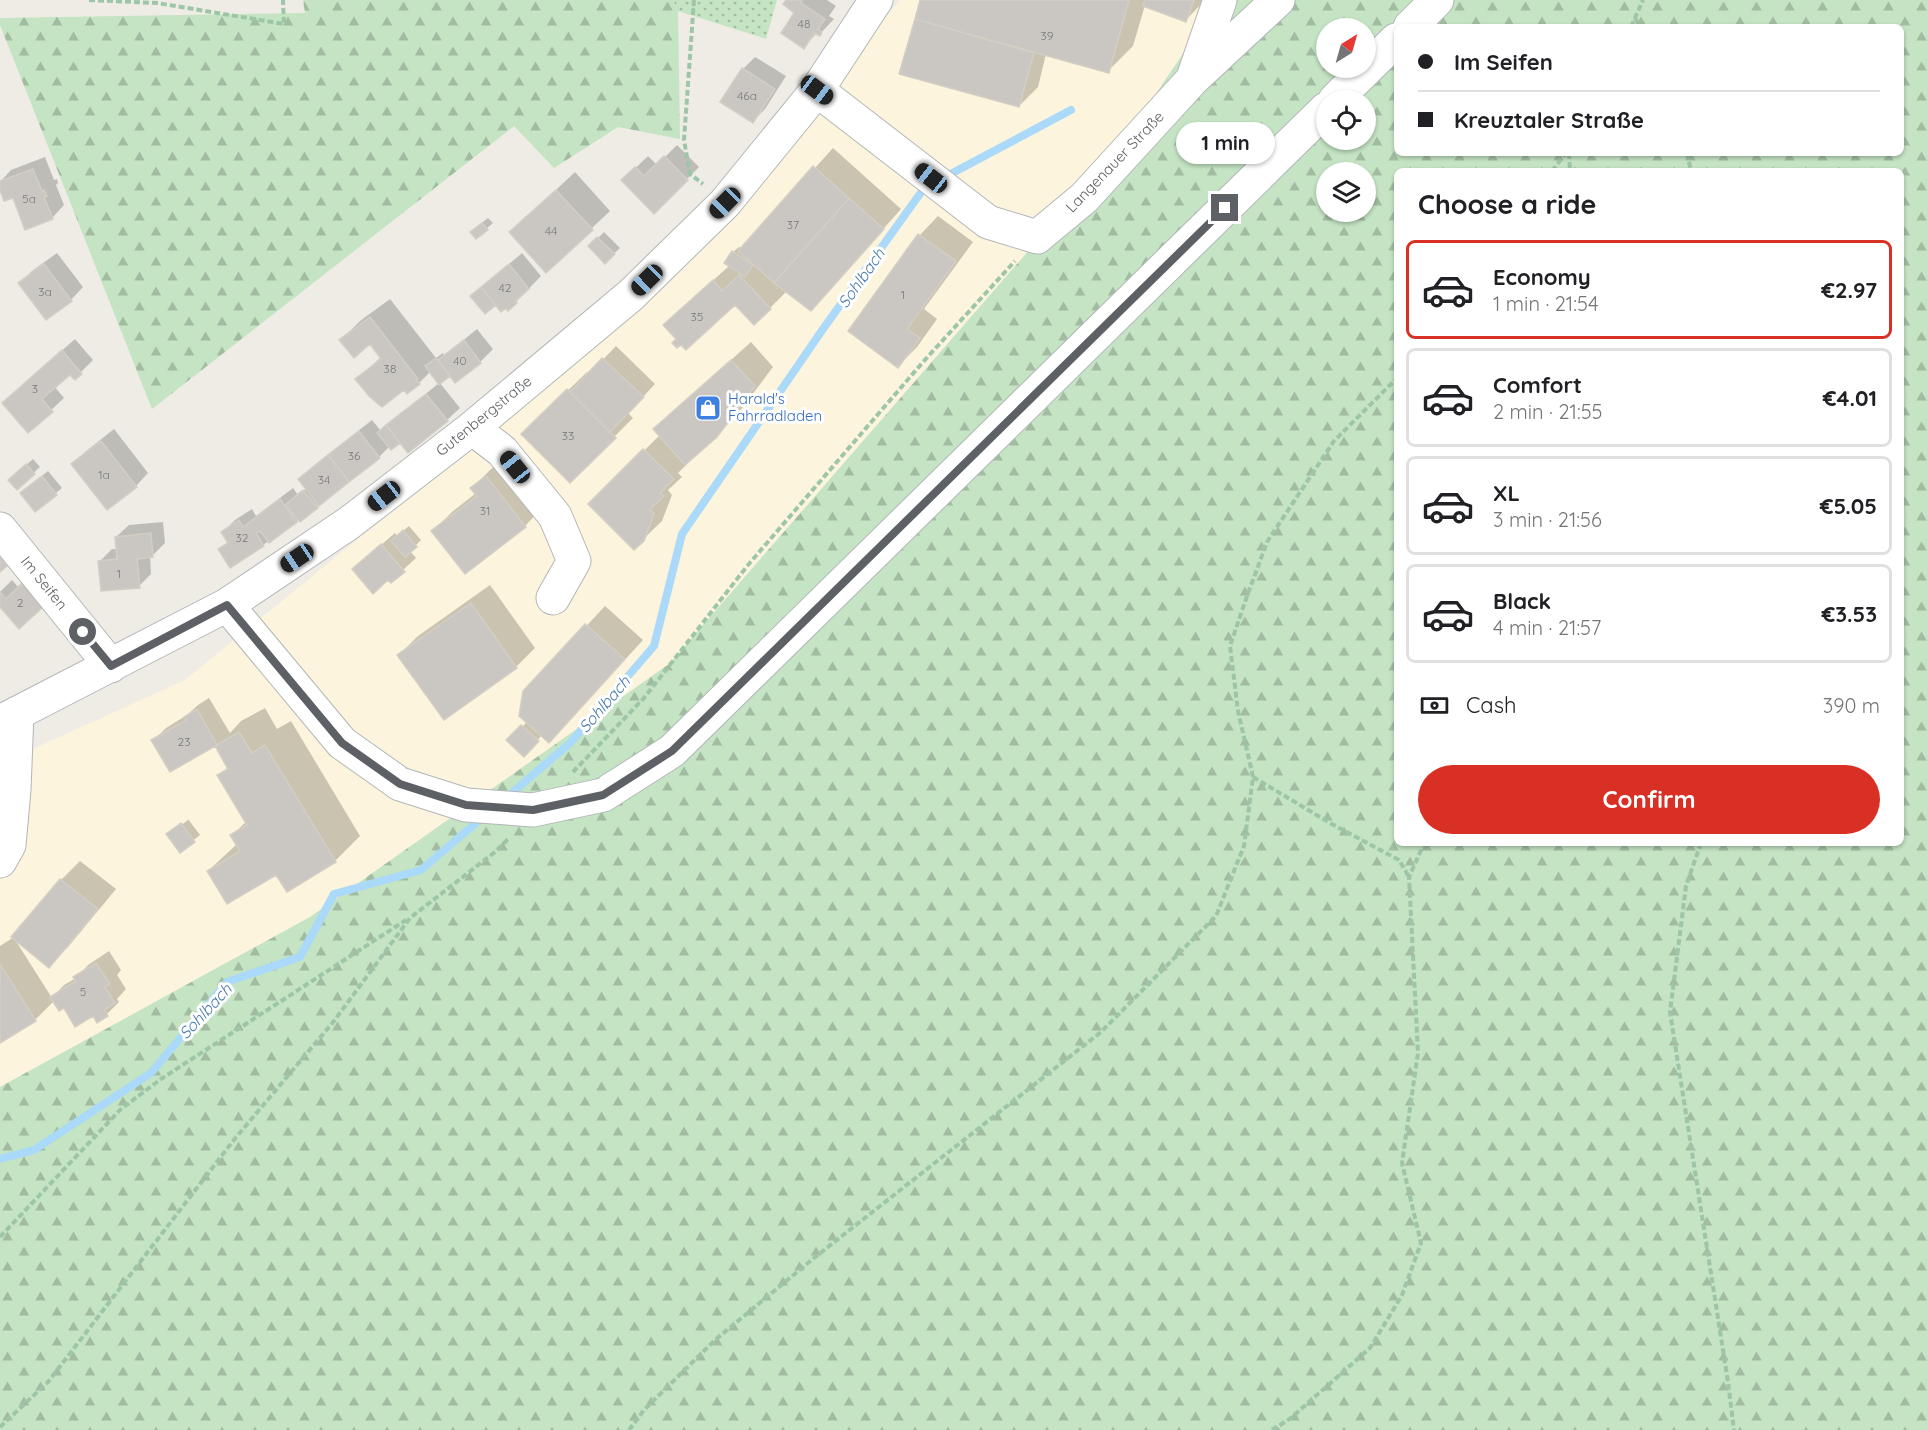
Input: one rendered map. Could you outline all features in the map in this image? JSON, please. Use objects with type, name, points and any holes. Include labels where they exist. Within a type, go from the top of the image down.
[{"type":"street","name":"Gutenbergstraße","points":[[8,718],[227,605],[349,523],[472,428],[631,295],[725,203],[817,90],[876,0]]},
{"type":"street","points":[[1192,80],[1220,0]]},
{"type":"street","name":"Langenauer Straße","points":[[817,90],[988,222],[1037,237],[1084,198],[1192,80],[1278,0]]},
{"type":"street","points":[[1413,24],[1437,0]]},
{"type":"street","points":[[1345,90],[1394,42]]},
{"type":"street","points":[[227,605],[342,743],[400,784],[466,805],[533,810],[603,795],[672,751],[1316,119]]},
{"type":"street","points":[[472,428],[502,451],[555,516],[574,561],[553,598]]},
{"type":"street","name":"Im Seifen","points":[[0,529],[111,666]]},
{"type":"street","points":[[0,861],[9,845],[14,790],[8,718]]},
{"type":"path","points":[[89,0],[157,3],[284,24],[283,0]]},
{"type":"path","points":[[694,0],[684,140],[690,174],[725,203]]},
{"type":"path","points":[[1632,24],[1643,0]]},
{"type":"path","points":[[1635,18],[1638,24]]},
{"type":"path","points":[[1555,168],[1565,156]]},
{"type":"path","points":[[629,1430],[644,1410],[724,1333],[814,1258],[1101,1032],[1216,916],[1244,846],[1253,777],[1238,711],[1230,646],[1267,543],[1334,441],[1394,381]]},
{"type":"path","points":[[1253,777],[1330,823],[1399,860],[1410,877]]},
{"type":"path","points":[[1272,1430],[1291,1418],[1370,1348],[1402,1295],[1421,1243],[1402,1163],[1418,1053],[1410,877],[1422,846]]},
{"type":"path","points":[[1700,846],[1686,886],[1670,1012],[1734,1430]]},
{"type":"path","points":[[0,1237],[121,1109],[161,1080],[410,918]]},
{"type":"shaded area","points":[[900,0],[1206,0],[1197,33],[1124,141],[669,665],[310,917],[0,1087],[0,764],[185,680],[647,303]]},
{"type":"green space","points":[[303,0],[673,0],[678,11],[680,139],[618,127],[554,168],[514,126],[152,409],[0,25],[0,18],[305,13]]},
{"type":"green space","points":[[673,0],[777,0],[766,39],[678,11]]},
{"type":"green space","points":[[1206,0],[1928,0],[1928,1430],[0,1430],[0,1087],[310,917],[669,664],[1124,141],[1197,33]]},
{"type":"building","points":[[786,0],[802,0],[801,3],[825,19],[818,29],[822,32],[820,36],[814,33],[804,49],[781,33],[794,13],[783,4]]},
{"type":"building","points":[[920,0],[1129,0],[1109,73],[915,19]]},
{"type":"building","points":[[1145,0],[1194,0],[1186,22],[1143,6]]},
{"type":"building","points":[[915,19],[1034,53],[1019,107],[899,74]]},
{"type":"building","points":[[742,68],[775,89],[753,123],[720,102]]},
{"type":"building","points":[[664,156],[688,180],[654,214],[621,180],[635,167],[644,176]]},
{"type":"building","points":[[813,166],[849,198],[774,283],[738,251]]},
{"type":"building","points":[[33,169],[42,191],[44,190],[47,196],[44,197],[53,219],[25,230],[13,198],[4,201],[0,181]]},
{"type":"building","points":[[556,190],[593,230],[546,273],[509,232]]},
{"type":"building","points":[[849,198],[884,229],[811,311],[774,283]]},
{"type":"building","points":[[482,223],[488,230],[476,239],[470,232]]},
{"type":"building","points":[[918,234],[956,261],[907,329],[920,338],[898,368],[848,331]]},
{"type":"building","points":[[597,237],[615,254],[605,264],[588,246]]},
{"type":"building","points":[[732,251],[753,265],[745,277],[724,263]]},
{"type":"building","points":[[44,264],[72,301],[46,320],[18,283]]},
{"type":"building","points":[[509,264],[529,289],[515,301],[517,303],[508,311],[506,308],[501,312],[481,287]]},
{"type":"building","points":[[739,275],[771,309],[754,325],[735,305],[686,350],[681,345],[677,348],[672,343],[676,339],[663,325],[713,280],[722,291]]},
{"type":"building","points":[[481,287],[496,305],[485,314],[470,296]]},
{"type":"building","points":[[370,317],[420,384],[407,394],[404,390],[382,407],[355,379],[381,359],[370,344],[354,358],[339,340]]},
{"type":"building","points":[[464,340],[481,363],[455,383],[438,360]]},
{"type":"building","points":[[62,350],[82,374],[75,380],[70,375],[42,399],[53,412],[28,433],[2,403]]},
{"type":"building","points":[[436,358],[450,376],[439,385],[425,366]]},
{"type":"building","points":[[602,358],[644,397],[610,432],[570,392]]},
{"type":"building","name":"Harald's Fahrradladen","points":[[731,360],[755,386],[717,437],[685,465],[653,429]]},
{"type":"building","points":[[567,389],[616,438],[570,483],[521,434]]},
{"type":"building","points":[[426,394],[448,421],[408,453],[386,425]]},
{"type":"building","points":[[386,425],[400,443],[391,450],[377,433]]},
{"type":"building","points":[[359,431],[380,458],[349,482],[328,455]]},
{"type":"building","points":[[101,441],[137,487],[107,510],[71,464]]},
{"type":"building","points":[[643,449],[674,479],[660,493],[664,496],[650,509],[654,514],[644,541],[634,550],[588,504]]},
{"type":"building","points":[[328,455],[349,482],[319,506],[298,479]]},
{"type":"building","points":[[26,464],[35,474],[17,490],[8,480]]},
{"type":"building","points":[[42,476],[57,495],[35,512],[20,493]]},
{"type":"building","points":[[486,476],[526,527],[465,574],[431,531],[477,496],[470,488]]},
{"type":"building","points":[[303,490],[318,508],[300,522],[285,505]]},
{"type":"building","points":[[280,499],[297,522],[269,543],[260,531],[256,533],[264,546],[230,568],[218,549],[228,543],[221,532],[239,520],[243,527]]},
{"type":"building","points":[[403,530],[417,547],[405,557],[391,541]]},
{"type":"building","points":[[151,533],[153,557],[137,559],[140,588],[101,591],[98,561],[117,559],[115,537]]},
{"type":"building","points":[[381,544],[405,572],[391,583],[388,580],[373,594],[352,569]]},
{"type":"building","points":[[0,557],[7,566],[0,572]]},
{"type":"building","points":[[22,583],[43,607],[19,629],[0,607],[0,592],[6,599]]},
{"type":"building","points":[[471,603],[517,668],[444,720],[397,655]]},
{"type":"building","points":[[585,624],[625,659],[549,743],[519,716],[523,691]]},
{"type":"building","points":[[197,709],[217,745],[170,772],[151,740],[186,720],[184,717]]},
{"type":"building","points":[[521,725],[539,741],[524,757],[506,740]]},
{"type":"building","points":[[239,732],[252,753],[265,745],[336,862],[287,892],[276,875],[227,904],[207,871],[240,851],[230,835],[247,825],[217,775],[228,769],[215,746]]},
{"type":"building","points":[[181,823],[195,842],[180,853],[166,834]]},
{"type":"building","points":[[60,879],[98,909],[49,968],[11,937]]},
{"type":"building","points":[[96,963],[110,984],[105,987],[115,1003],[104,1010],[108,1016],[97,1023],[93,1016],[75,1027],[64,1008],[59,1011],[50,997],[76,981],[73,977]]},
{"type":"building","points":[[0,964],[36,1021],[0,1043]]},
{"type":"waterway","name":"Sohlbach","points":[[943,178],[1071,110]]},
{"type":"waterway","name":"Sohlbach","points":[[506,798],[570,743],[654,646],[682,534],[823,329],[922,191],[930,186]]},
{"type":"waterway","name":"Sohlbach","points":[[0,1159],[34,1150],[151,1073],[227,982],[300,957],[334,894],[421,870],[483,817]]},
{"type":"place","name":"Harald's Fahrradladen","points":[[708,408]]},
{"type":"route","points":[[83,632],[111,666],[227,605],[342,743],[400,784],[466,805],[533,810],[603,795],[672,751],[1225,208]]}]
